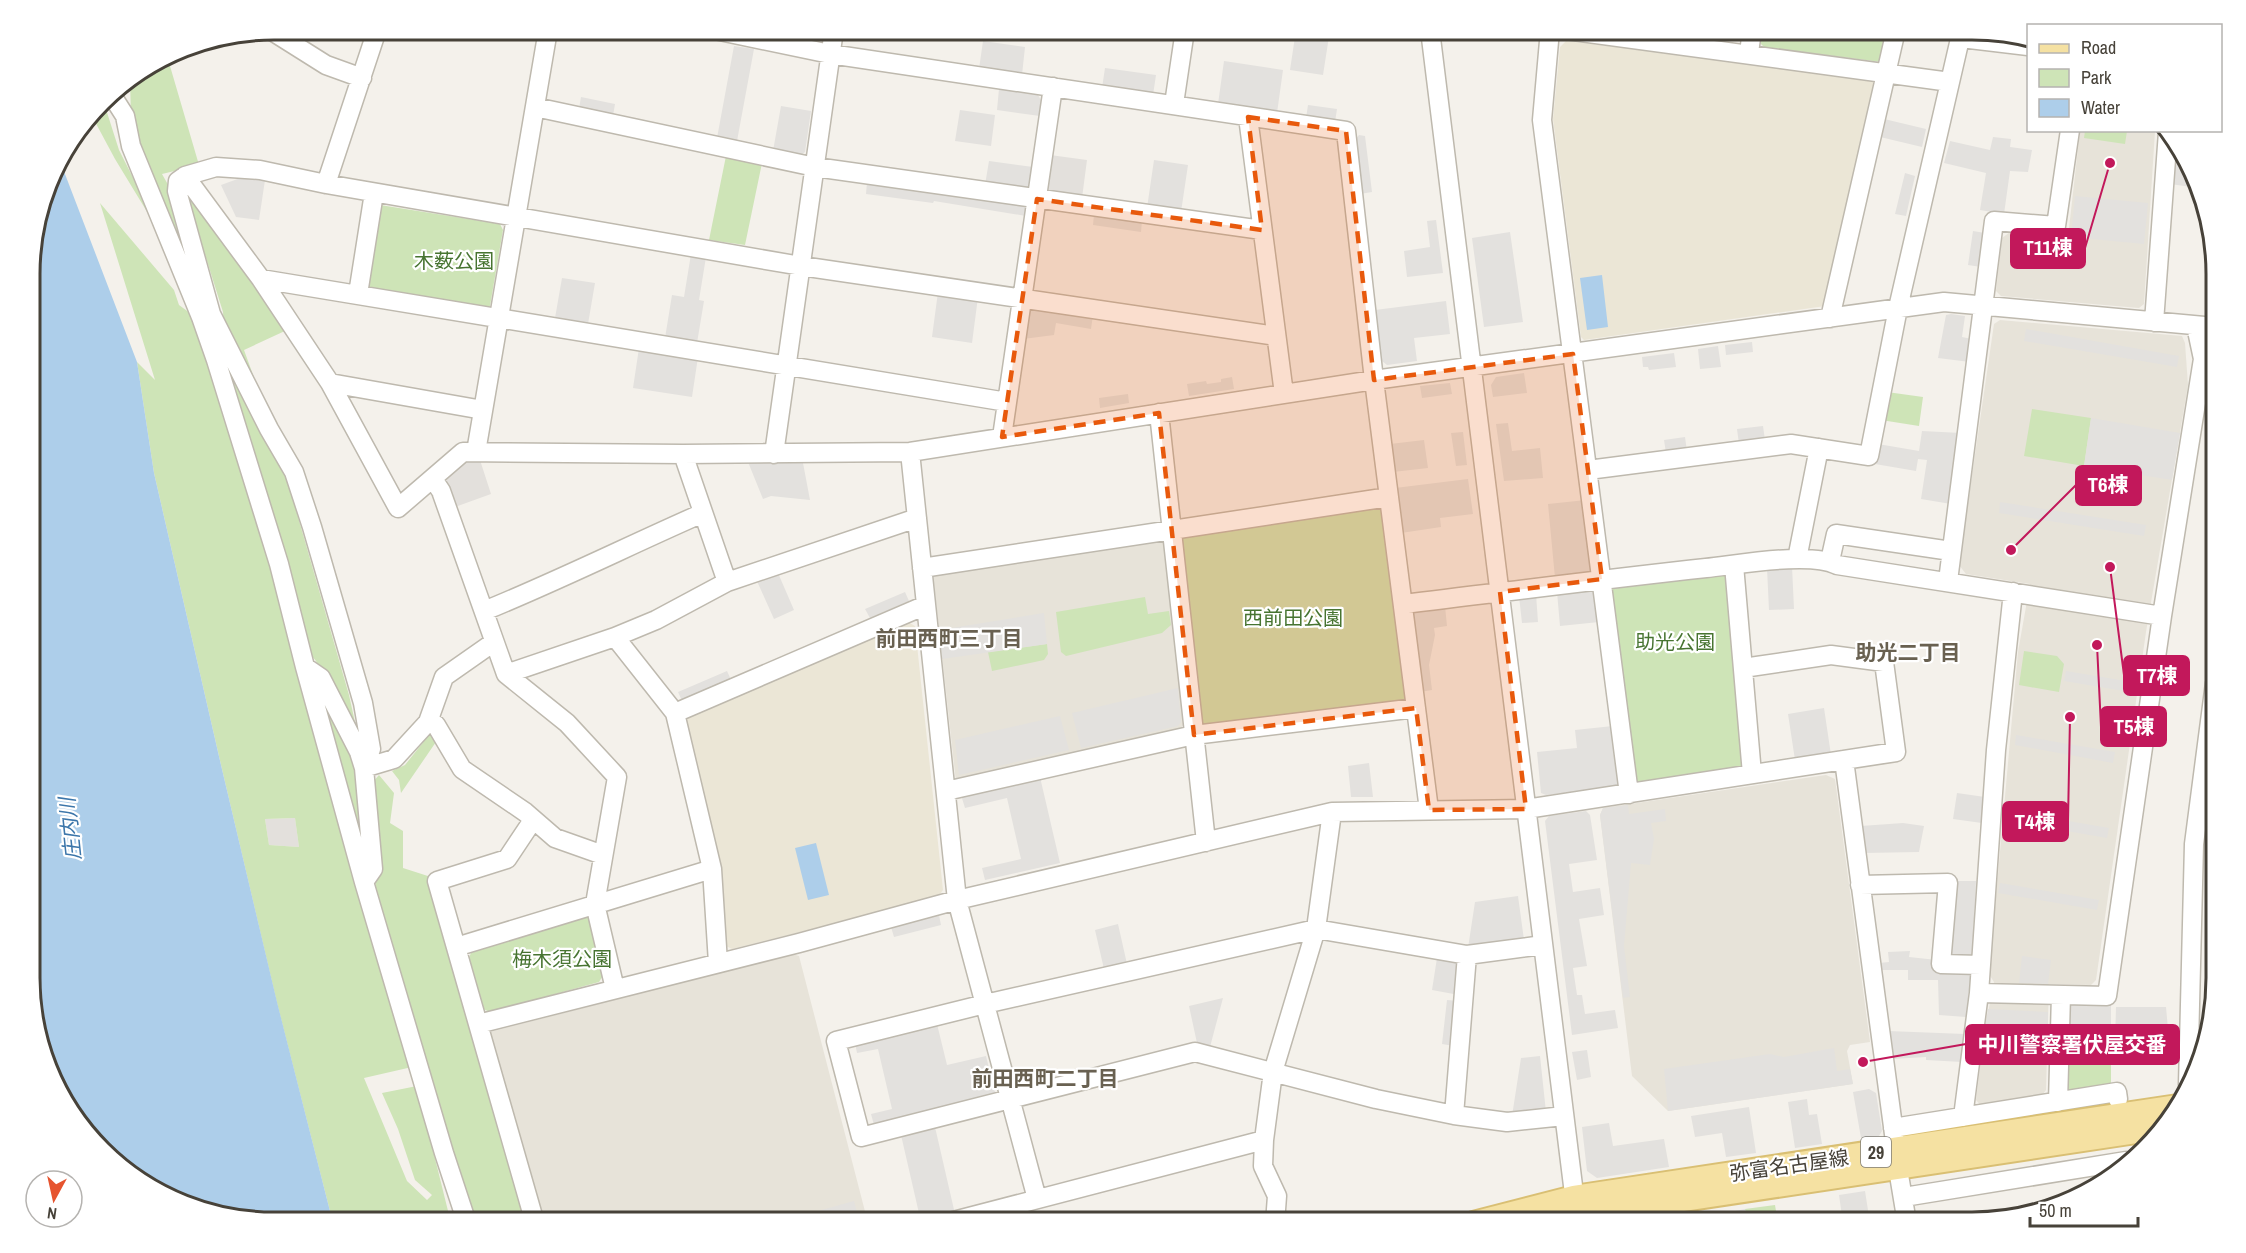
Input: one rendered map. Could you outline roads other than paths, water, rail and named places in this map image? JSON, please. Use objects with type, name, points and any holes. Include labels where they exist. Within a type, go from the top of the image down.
[{"type":"main road","name":"弥富名古屋線","points":[[1576,1212],[1895,1148],[2166,1108]]},
{"type":"main road","name":"弥富名古屋線","points":[[1895,1148],[2150,1129]]},
{"type":"street","points":[[289,40],[326,65],[362,78]]},
{"type":"street","points":[[326,184],[374,40]]},
{"type":"street","points":[[476,453],[546,40]]},
{"type":"street","points":[[763,40],[830,54],[1346,131],[1374,380],[1429,810]]},
{"type":"street","points":[[774,454],[832,40]]},
{"type":"street","points":[[1174,104],[1184,40]]},
{"type":"street","points":[[1431,40],[1576,1212]]},
{"type":"street","points":[[1549,40],[1542,120],[1629,794]]},
{"type":"street","points":[[1646,40],[1950,82]]},
{"type":"street","points":[[1749,53],[1751,40]]},
{"type":"street","points":[[1830,318],[1894,40]]},
{"type":"street","points":[[1588,470],[1791,444],[1869,456],[1898,308],[1960,40]]},
{"type":"street","points":[[1002,438],[1053,87]]},
{"type":"street","points":[[124,96],[130,146],[206,316],[294,472],[363,703],[371,748],[364,768]]},
{"type":"street","points":[[116,102],[125,116]]},
{"type":"street","points":[[535,106],[814,167],[1262,230]]},
{"type":"street","points":[[1248,117],[1284,394]]},
{"type":"street","points":[[1948,581],[1994,220],[2056,226],[2070,132]]},
{"type":"street","points":[[2154,322],[2167,147]]},
{"type":"street","points":[[463,1212],[364,882],[304,667],[279,564],[216,360],[177,191],[178,181],[185,176],[216,167],[260,170],[326,184],[801,266],[1276,336]]},
{"type":"street","points":[[185,176],[261,279],[330,384],[398,508],[463,452],[683,454],[910,452],[1374,380],[1944,302],[2206,326]]},
{"type":"street","points":[[358,294],[374,192]]},
{"type":"street","points":[[261,279],[1007,402]]},
{"type":"street","points":[[1979,993],[2107,996],[2162,616],[2203,359],[2196,326]]},
{"type":"street","points":[[330,384],[483,410]]},
{"type":"street","points":[[1159,413],[1206,842]]},
{"type":"street","points":[[1797,559],[1819,448]]},
{"type":"street","points":[[910,452],[957,900],[1037,1199]]},
{"type":"street","points":[[683,454],[727,582]]},
{"type":"street","points":[[433,479],[441,491],[506,674],[567,723],[617,777],[595,903],[615,990]]},
{"type":"street","points":[[922,568],[1389,497]]},
{"type":"street","points":[[484,611],[550,584],[620,549],[703,513]]},
{"type":"street","points":[[506,674],[615,637],[656,620],[727,582],[917,518]]},
{"type":"street","points":[[1830,561],[1836,534],[1952,551]]},
{"type":"street","points":[[1403,604],[1602,579],[1797,559],[1830,561],[1837,565],[2162,616]]},
{"type":"street","points":[[1734,565],[1752,774]]},
{"type":"street","points":[[1963,1117],[1979,993],[1996,750],[2013,592]]},
{"type":"street","points":[[675,713],[926,605]]},
{"type":"street","points":[[615,637],[675,713],[712,869],[718,963]]},
{"type":"street","points":[[364,768],[394,759],[428,722],[444,677],[494,642]]},
{"type":"street","points":[[478,1024],[957,900],[1332,812],[1526,809],[1896,752],[1884,662],[1831,655],[1743,668]]},
{"type":"street","points":[[304,667],[321,678],[359,752],[364,768],[373,869],[364,882]]},
{"type":"street","points":[[946,791],[1194,735],[1416,708]]},
{"type":"street","points":[[428,722],[436,725],[462,769],[555,838],[603,855]]},
{"type":"street","points":[[2188,1067],[2194,844],[2206,756]]},
{"type":"street","points":[[1844,760],[1895,1148],[1906,1212]]},
{"type":"street","points":[[1276,1212],[1277,1196],[1263,1166],[1273,1072],[1316,929],[1332,812]]},
{"type":"street","points":[[532,1212],[437,882],[507,859],[533,820]]},
{"type":"street","points":[[456,947],[712,869]]},
{"type":"street","points":[[1860,885],[1948,883],[1941,964],[1981,965]]},
{"type":"street","points":[[1543,945],[1467,955],[1316,929],[985,1004],[836,1041],[861,1137],[1195,1052],[1376,1099],[1454,1115],[1507,1122],[1564,1116]]},
{"type":"street","points":[[1454,1115],[1467,955]]},
{"type":"street","points":[[2058,1102],[2061,995]]},
{"type":"street","points":[[1895,1148],[1963,1117],[2117,1092],[2118,1100]]},
{"type":"street","points":[[988,1212],[1264,1140]]},
{"type":"street","points":[[1904,1197],[2118,1160]]},
{"type":"water","name":"庄内川","points":[[64,172],[137,362],[154,473],[277,1002],[330,1212],[260,1212],[229,1208],[185,1195],[158,1181],[120,1154],[89,1121],[58,1068],[48,1039],[40,978],[40,275],[48,214]]},
{"type":"water","points":[[1602,275],[1608,327],[1587,330],[1580,278]]},
{"type":"water","points":[[816,843],[829,895],[808,900],[795,848]]},
{"type":"place","name":"T11棟","points":[[2110,163]]},
{"type":"place","name":"T6棟","points":[[2011,550]]},
{"type":"place","name":"T7棟","points":[[2110,567]]},
{"type":"place","name":"T5棟","points":[[2097,645]]},
{"type":"place","name":"T4棟","points":[[2070,717]]},
{"type":"place","name":"中川警察署伏屋交番","points":[[1863,1062]]},
{"type":"district","name":"前田西町三丁目","points":[[949,638]]},
{"type":"district","name":"助光二丁目","points":[[1908,652]]},
{"type":"district","name":"前田西町二丁目","points":[[1045,1078]]},
{"type":"park label","name":"木薮公園","points":[[454,260]]},
{"type":"park label","name":"西前田公園","points":[[1293,617]]},
{"type":"park label","name":"助光公園","points":[[1675,641]]},
{"type":"park label","name":"梅木須公園","points":[[562,958]]}]
